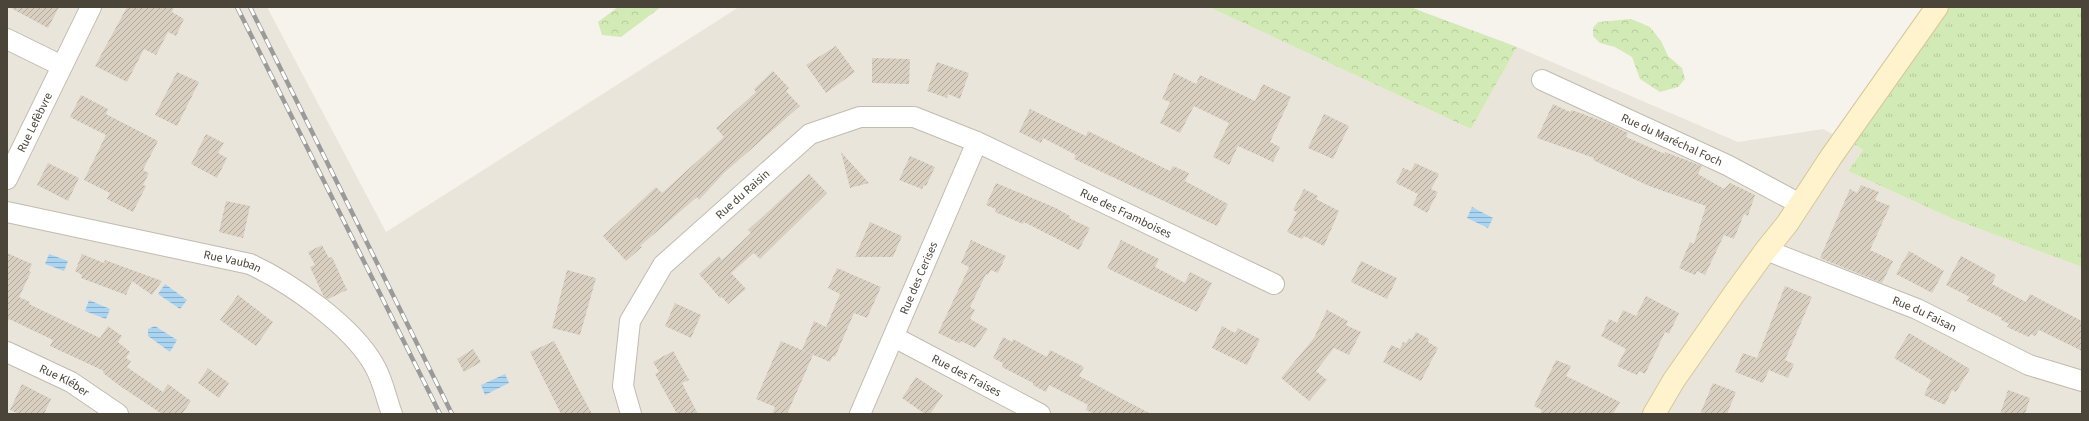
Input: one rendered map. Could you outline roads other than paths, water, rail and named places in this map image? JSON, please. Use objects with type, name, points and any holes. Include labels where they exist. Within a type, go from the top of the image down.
[{"type":"main road","points":[[1654,414],[1674,380],[1766,250],[1787,224],[1937,7]]},
{"type":"street","name":"Rue Lefèbvre","points":[[7,179],[91,7]]},
{"type":"street","points":[[7,39],[62,66]]},
{"type":"street","name":"Rue du Maréchal Foch","points":[[1542,80],[1727,165],[1800,204]]},
{"type":"street","name":"Rue du Raisin","points":[[631,414],[623,386],[630,321],[663,265],[810,134],[860,117],[914,117],[977,142]]},
{"type":"street","name":"Rue des Framboises","points":[[977,142],[1274,284]]},
{"type":"street","name":"Rue des Cerises","points":[[860,414],[977,142]]},
{"type":"street","name":"Rue Vauban","points":[[7,212],[250,264],[272,274],[334,320],[362,347],[374,366],[384,388],[390,413]]},
{"type":"street","name":"Rue du Faisan","points":[[1766,250],[1917,309],[2029,365],[2082,381]]},
{"type":"street","name":"Rue des Fraises","points":[[894,337],[1040,414]]},
{"type":"street","name":"Rue Kléber","points":[[7,352],[71,382],[118,414]]},
{"type":"water","points":[[1472,207],[1493,218],[1488,228],[1467,218]]},
{"type":"water","points":[[49,254],[68,261],[64,271],[45,264]]},
{"type":"water","points":[[165,284],[187,300],[180,309],[158,294]]},
{"type":"water","points":[[89,300],[110,309],[106,319],[85,311]]},
{"type":"water","points":[[155,326],[177,340],[170,352],[148,336],[148,329]]},
{"type":"water","points":[[505,374],[509,383],[485,395],[481,385]]},
{"type":"railway","points":[[237,7],[440,414]]},
{"type":"railway","points":[[250,7],[452,414]]}]
